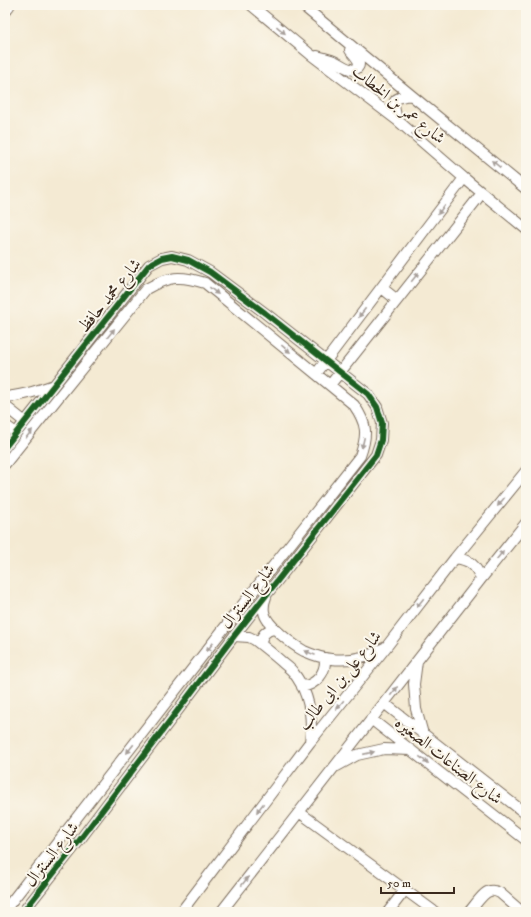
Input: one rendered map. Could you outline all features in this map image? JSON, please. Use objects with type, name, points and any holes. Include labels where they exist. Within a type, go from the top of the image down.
[{"type":"main road","points":[[5,9],[8,5]]},
{"type":"street","name":"شارع عمر بن الخطاب","points":[[251,5],[310,54],[397,120],[526,229]]},
{"type":"street","name":"شارع عمر بن الخطاب","points":[[302,5],[526,189]]},
{"type":"street","points":[[310,54],[333,61],[352,70],[356,69],[359,63],[358,59],[330,28]]},
{"type":"street","points":[[397,120],[394,107],[395,101],[397,98],[411,95]]},
{"type":"street","points":[[316,374],[464,178]]},
{"type":"street","points":[[330,385],[482,193]]},
{"type":"street","name":"شارع محمد حافظ","points":[[5,447],[149,265],[162,258],[172,256],[188,260],[210,272],[265,313]]},
{"type":"street","name":"شارع محمد حافظ","points":[[5,464],[146,289],[160,282],[174,278],[190,279],[205,283],[255,324]]},
{"type":"street","points":[[382,288],[397,300]]},
{"type":"street","points":[[255,324],[265,313]]},
{"type":"street","name":"شارع السنترال","points":[[23,912],[79,841],[234,636],[376,455],[381,440],[382,423],[377,407],[368,394],[265,313]]},
{"type":"street","name":"شارع السنترال","points":[[5,910],[360,456],[365,443],[365,429],[362,416],[354,405],[255,324]]},
{"type":"street","points":[[5,397],[15,397],[54,385]]},
{"type":"street","points":[[5,406],[25,422]]},
{"type":"street","points":[[5,425],[16,433]]},
{"type":"street","name":"شارع على بن ابى طالب","points":[[181,912],[310,742],[455,558],[526,471]]},
{"type":"street","points":[[321,505],[331,512]]},
{"type":"street","points":[[221,912],[526,523]]},
{"type":"street","points":[[294,539],[305,546]]},
{"type":"street","points":[[455,558],[462,559],[475,566],[481,579]]},
{"type":"street","points":[[268,593],[263,605],[264,613],[274,629],[311,654],[325,658],[348,660],[368,656],[387,646]]},
{"type":"street","points":[[261,644],[264,634],[270,629],[274,629]]},
{"type":"street","points":[[234,636],[249,637],[256,640],[292,671],[302,687],[309,704],[312,729],[310,742]]},
{"type":"street","points":[[302,687],[312,684],[320,677],[324,668],[325,658]]},
{"type":"street","points":[[418,660],[414,684],[416,709],[423,734]]},
{"type":"street","name":"شارع الصناعات الصغيره","points":[[384,703],[526,814]]},
{"type":"street","name":"شارع الصناعات الصغيره","points":[[372,719],[526,840]]},
{"type":"street","points":[[333,768],[357,755],[384,749],[411,750]]},
{"type":"street","points":[[299,812],[436,912]]},
{"type":"street","points":[[388,912],[405,890]]},
{"type":"street","points":[[469,912],[486,893],[495,891],[500,893],[522,912]]},
{"type":"cycle path","points":[[5,447],[149,265],[162,258],[172,256],[188,260],[210,272],[368,394],[377,407],[382,423],[381,440],[376,455],[234,636],[79,841],[23,912]]}]
